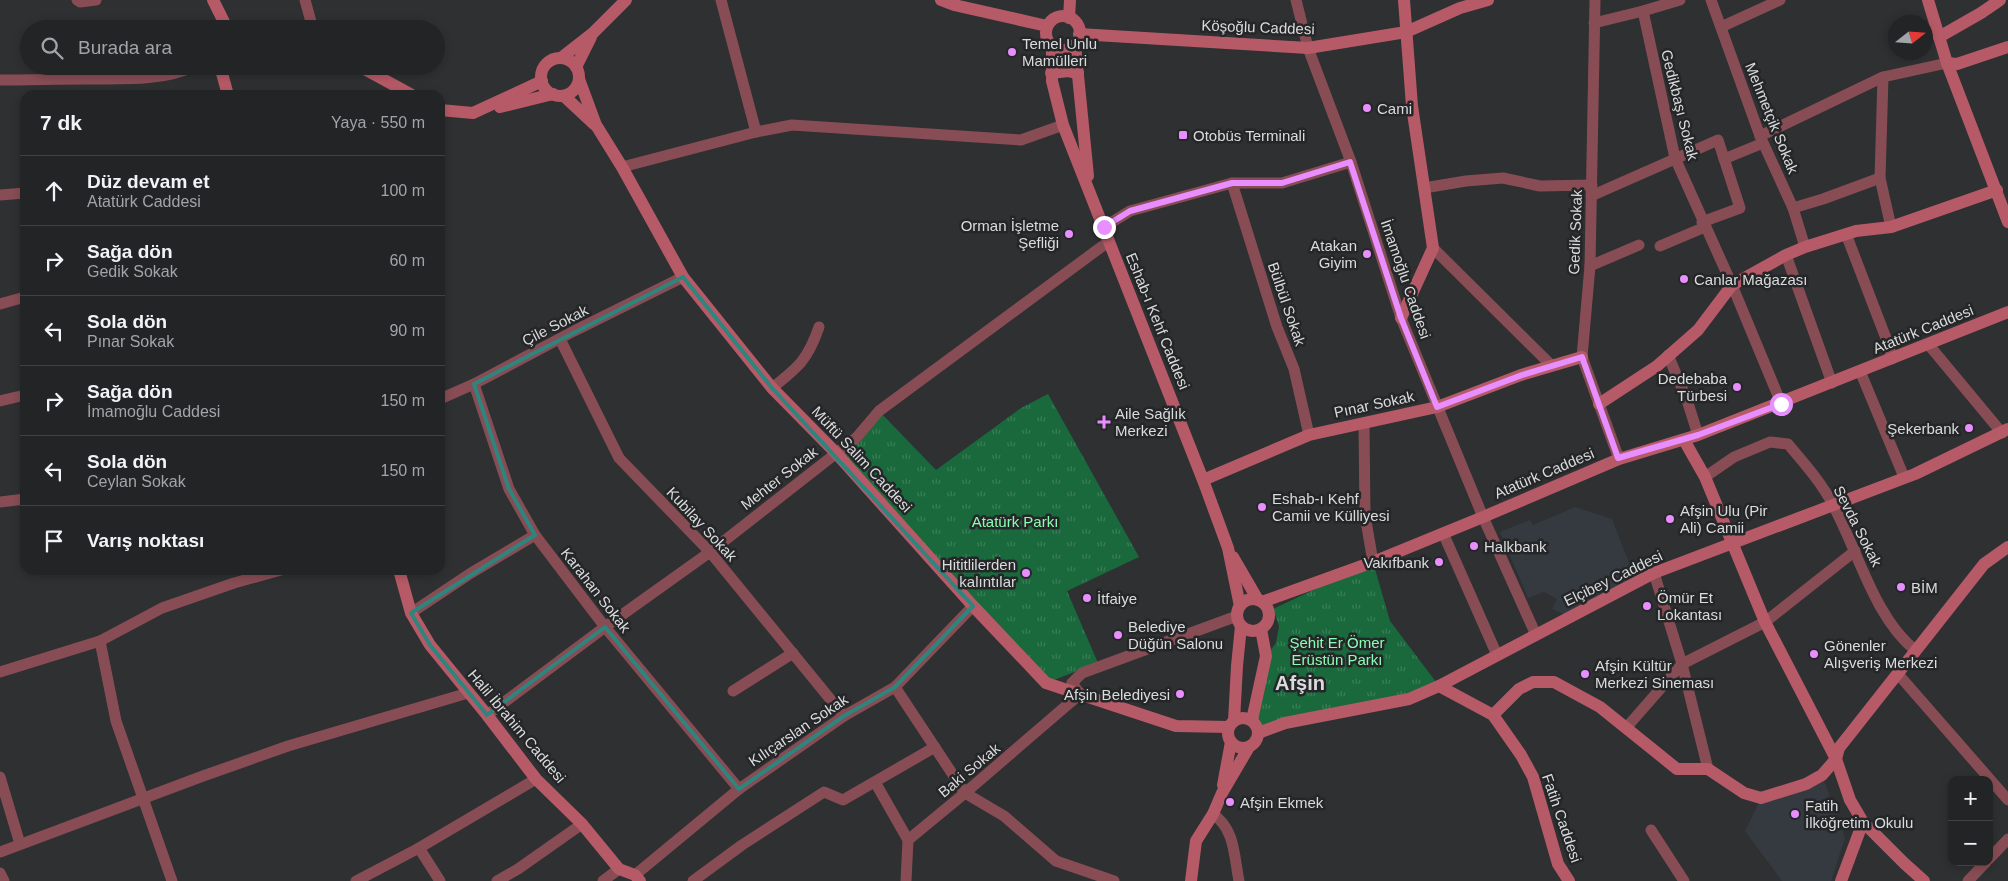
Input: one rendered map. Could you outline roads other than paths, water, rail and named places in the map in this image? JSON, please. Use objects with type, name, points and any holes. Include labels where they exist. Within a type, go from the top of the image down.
[{"type":"street","points":[[77,0],[80,2],[96,0]]},
{"type":"street","points":[[213,0],[223,20]]},
{"type":"street","points":[[305,0],[311,20]]},
{"type":"street","points":[[596,126],[558,95],[548,91],[542,81],[543,70],[546,65],[561,58],[594,33],[626,0]]},
{"type":"street","points":[[720,0],[756,132]]},
{"type":"street","points":[[941,0],[954,5],[1047,26]]},
{"type":"street","points":[[1069,18],[1070,0]]},
{"type":"street","name":"İmamoğlu Caddesi","points":[[1296,0],[1308,48],[1350,162],[1401,318],[1483,517],[1536,635]]},
{"type":"street","points":[[1401,318],[1433,248],[1412,106],[1404,0]]},
{"type":"street","name":"Köşoğlu Caddesi","points":[[1077,39],[1308,48],[1406,32],[1460,8],[1488,0]]},
{"type":"street","name":"Gedik Sokak","points":[[1595,0],[1590,266],[1582,357],[1618,458]]},
{"type":"street","points":[[1594,22],[1680,0]]},
{"type":"street","name":"Mehmetçik Sokak","points":[[1711,0],[1761,140],[1793,208],[1805,247]]},
{"type":"street","points":[[1721,27],[1780,0]]},
{"type":"street","points":[[1928,0],[1947,63],[2008,222]]},
{"type":"street","points":[[1939,37],[2000,0]]},
{"type":"street","name":"Gedikbaşı Sokak","points":[[1643,11],[1675,158],[1703,225],[1732,285],[1781,404]]},
{"type":"street","points":[[1059,17],[1069,18],[1078,26],[1078,73],[1090,191],[1063,125],[1051,74],[1052,46],[1046,37],[1047,26],[1059,17]]},
{"type":"street","points":[[445,110],[473,113],[574,90],[577,73],[594,33]]},
{"type":"street","points":[[1052,46],[1064,50],[1077,39]]},
{"type":"street","points":[[1724,160],[1883,77],[1947,63],[1957,64],[2008,47]]},
{"type":"street","points":[[561,58],[567,60],[577,73]]},
{"type":"street","points":[[1051,74],[1068,70],[1078,73]]},
{"type":"street","name":"Müftü Salim Caddesi","points":[[577,73],[596,126],[622,167],[683,277],[772,388],[836,453],[973,606],[1046,683],[1176,726],[1232,724]]},
{"type":"street","points":[[0,80],[136,78],[167,75]]},
{"type":"street","points":[[222,75],[227,90]]},
{"type":"street","points":[[375,75],[403,90]]},
{"type":"street","points":[[1883,77],[1880,178],[1891,227]]},
{"type":"street","points":[[473,113],[542,81]]},
{"type":"street","points":[[622,167],[756,132],[792,125],[1021,140],[1063,125]]},
{"type":"street","points":[[1424,188],[1466,181],[1504,178],[1540,186],[1592,190],[1718,140],[1740,208],[1660,246]]},
{"type":"street","points":[[1104,227],[1130,211],[1232,183],[1282,183],[1350,162]]},
{"type":"street","points":[[1793,208],[1880,178]]},
{"type":"street","name":"Bülbül Sokak","points":[[1232,183],[1277,327],[1294,369],[1310,435]]},
{"type":"street","points":[[1599,404],[1657,366],[1668,354],[1698,330],[1732,285],[1786,255],[1856,231],[1891,227],[1997,190]]},
{"type":"street","name":"Eshab-ı Kehf Caddesi","points":[[1090,191],[1108,242],[1203,480],[1228,548]]},
{"type":"street","points":[[0,195],[20,193]]},
{"type":"street","points":[[1846,234],[1889,346],[1892,359]]},
{"type":"street","name":"Mehter Sokak","points":[[487,716],[605,627],[710,552],[856,438],[880,410],[1108,242]]},
{"type":"street","points":[[1590,266],[1639,245]]},
{"type":"street","points":[[1433,248],[1552,366]]},
{"type":"street","points":[[1786,255],[1832,383]]},
{"type":"street","name":"Çile Sokak","points":[[445,397],[474,384],[683,277]]},
{"type":"street","points":[[0,304],[20,298]]},
{"type":"street","name":"Atatürk Caddesi","points":[[1260,601],[1372,562],[1483,517],[1618,458],[1684,440],[1781,404],[2008,312]]},
{"type":"street","points":[[772,388],[804,359],[811,349],[819,327]]},
{"type":"street","name":"Kubilay Sokak","points":[[560,339],[619,458],[710,552],[844,716]]},
{"type":"street","points":[[1928,344],[2006,435]]},
{"type":"street","points":[[1668,354],[1687,400],[1698,435]]},
{"type":"street","name":"Pınar Sokak","points":[[1203,480],[1310,435],[1437,407],[1582,357]]},
{"type":"street","points":[[1860,371],[1904,477]]},
{"type":"street","name":"Karahan Sokak","points":[[474,384],[509,489],[535,535],[605,627],[739,789]]},
{"type":"street","points":[[0,401],[20,396]]},
{"type":"street","points":[[1364,423],[1365,515],[1372,562]]},
{"type":"street","name":"Elçibey Caddesi","points":[[1258,733],[1285,723],[1409,699],[1439,686],[1654,573],[1915,474],[2006,435]]},
{"type":"street","points":[[1684,440],[1705,478],[1765,622],[1836,759],[1850,800],[1863,822],[1924,881]]},
{"type":"street","name":"Sevda Sokak","points":[[1705,478],[1734,457],[1770,442],[1788,444],[1802,460],[1832,504],[1880,607],[1904,641],[1915,650]]},
{"type":"street","points":[[0,502],[20,499]]},
{"type":"street","points":[[1443,532],[1497,655]]},
{"type":"street","points":[[411,613],[471,573],[535,535]]},
{"type":"street","points":[[1493,715],[1519,689],[1533,682],[1554,682],[1600,707],[1677,769],[1708,769],[1744,793],[1761,798],[1806,784],[1822,775],[1836,759],[1839,748],[1984,564],[2008,546]]},
{"type":"street","points":[[1228,548],[1260,601],[1268,610],[1268,620],[1261,629],[1251,631],[1239,616]]},
{"type":"street","points":[[1222,793],[1231,742],[1228,733],[1232,724],[1239,616],[1228,548]]},
{"type":"street","points":[[1626,728],[1682,664],[1765,622],[1855,551]]},
{"type":"street","points":[[1654,573],[1682,664],[1708,769]]},
{"type":"street","points":[[0,672],[100,640],[162,608],[263,575]]},
{"type":"street","name":"Halil İbrahim Caddesi","points":[[400,575],[411,613],[430,645],[536,779],[582,824],[619,869]]},
{"type":"street","points":[[1080,694],[1072,683],[1082,673],[1239,616],[1248,600],[1260,601]]},
{"type":"street","name":"Kılıçarslan Sokak","points":[[638,878],[739,789],[844,716],[895,687],[973,606]]},
{"type":"street","points":[[1252,720],[1266,656],[1261,629]]},
{"type":"street","points":[[100,640],[116,722],[172,881]]},
{"type":"street","points":[[733,691],[793,653]]},
{"type":"street","points":[[1898,674],[2008,800]]},
{"type":"street","name":"Fatih Caddesi","points":[[1439,686],[1493,715],[1521,755],[1532,777],[1558,864],[1569,881]]},
{"type":"street","points":[[895,687],[966,793],[1004,816],[1056,861],[1114,881]]},
{"type":"street","points":[[0,852],[288,746],[468,693]]},
{"type":"street","name":"Baki Sokak","points":[[908,840],[966,793],[1080,694]]},
{"type":"street","points":[[1191,881],[1196,841],[1213,814],[1222,793],[1248,747],[1255,741],[1258,733],[1252,720],[1243,718],[1232,724]]},
{"type":"street","points":[[1231,742],[1239,747],[1248,747]]},
{"type":"street","points":[[693,881],[742,845],[824,792],[843,800],[935,747]]},
{"type":"street","points":[[0,777],[20,844]]},
{"type":"street","points":[[356,881],[419,848],[536,779]]},
{"type":"street","points":[[874,782],[908,840],[906,881]]},
{"type":"street","points":[[1213,814],[1222,820],[1229,831],[1239,881]]},
{"type":"street","points":[[1841,881],[1863,822]]},
{"type":"street","points":[[497,881],[518,869],[582,824]]},
{"type":"street","points":[[1651,830],[1684,881]]},
{"type":"street","points":[[1993,855],[2008,839]]},
{"type":"street","points":[[419,848],[440,881]]},
{"type":"street","points":[[1968,881],[1982,866]]},
{"type":"street","points":[[603,881],[619,869],[638,878]]},
{"type":"street","points":[[0,874],[4,881]]},
{"type":"place","name":"Temel Unlu Mamülleri","points":[[1012,52]]},
{"type":"place","name":"Cami","points":[[1367,108]]},
{"type":"place","name":"Otobüs Terminali","points":[[1183,135]]},
{"type":"place","name":"Orman İşletme Şefliği","points":[[1069,234]]},
{"type":"place","name":"Atakan Giyim","points":[[1367,254]]},
{"type":"place","name":"Canlar Mağazası","points":[[1684,279]]},
{"type":"place","name":"Dedebaba Türbesi","points":[[1737,387]]},
{"type":"place","name":"Aile Sağlık Merkezi","points":[[1104,422]]},
{"type":"place","name":"Şekerbank","points":[[1969,428]]},
{"type":"place","name":"Eshab-ı Kehf Camii ve Külliyesi","points":[[1262,507]]},
{"type":"place","name":"Afşin Ulu (Pir Ali) Camii","points":[[1670,519]]},
{"type":"place","name":"Halkbank","points":[[1474,546]]},
{"type":"place","name":"Vakıfbank","points":[[1439,562]]},
{"type":"place","name":"Hititlilerden kalıntılar","points":[[1026,573]]},
{"type":"place","name":"BİM","points":[[1901,587]]},
{"type":"place","name":"İtfaiye","points":[[1087,598]]},
{"type":"place","name":"Ömür Et Lokantası","points":[[1647,606]]},
{"type":"place","name":"Belediye Düğün Salonu","points":[[1118,635]]},
{"type":"place","name":"Gönenler Alışveriş Merkezi","points":[[1814,654]]},
{"type":"place","name":"Afşin Kültür Merkezi Sineması","points":[[1585,674]]},
{"type":"place","name":"Afşin Belediyesi","points":[[1180,694]]},
{"type":"place","name":"Afşin Ekmek","points":[[1230,802]]},
{"type":"place","name":"Fatih İlköğretim Okulu","points":[[1795,814]]},
{"type":"district","name":"Afşin","points":[[1300,683]]},
{"type":"park label","name":"Atatürk Parkı","points":[[1015,521]]},
{"type":"park label","name":"Şehit Er Ömer Erüstün Parkı","points":[[1337,650]]}]
